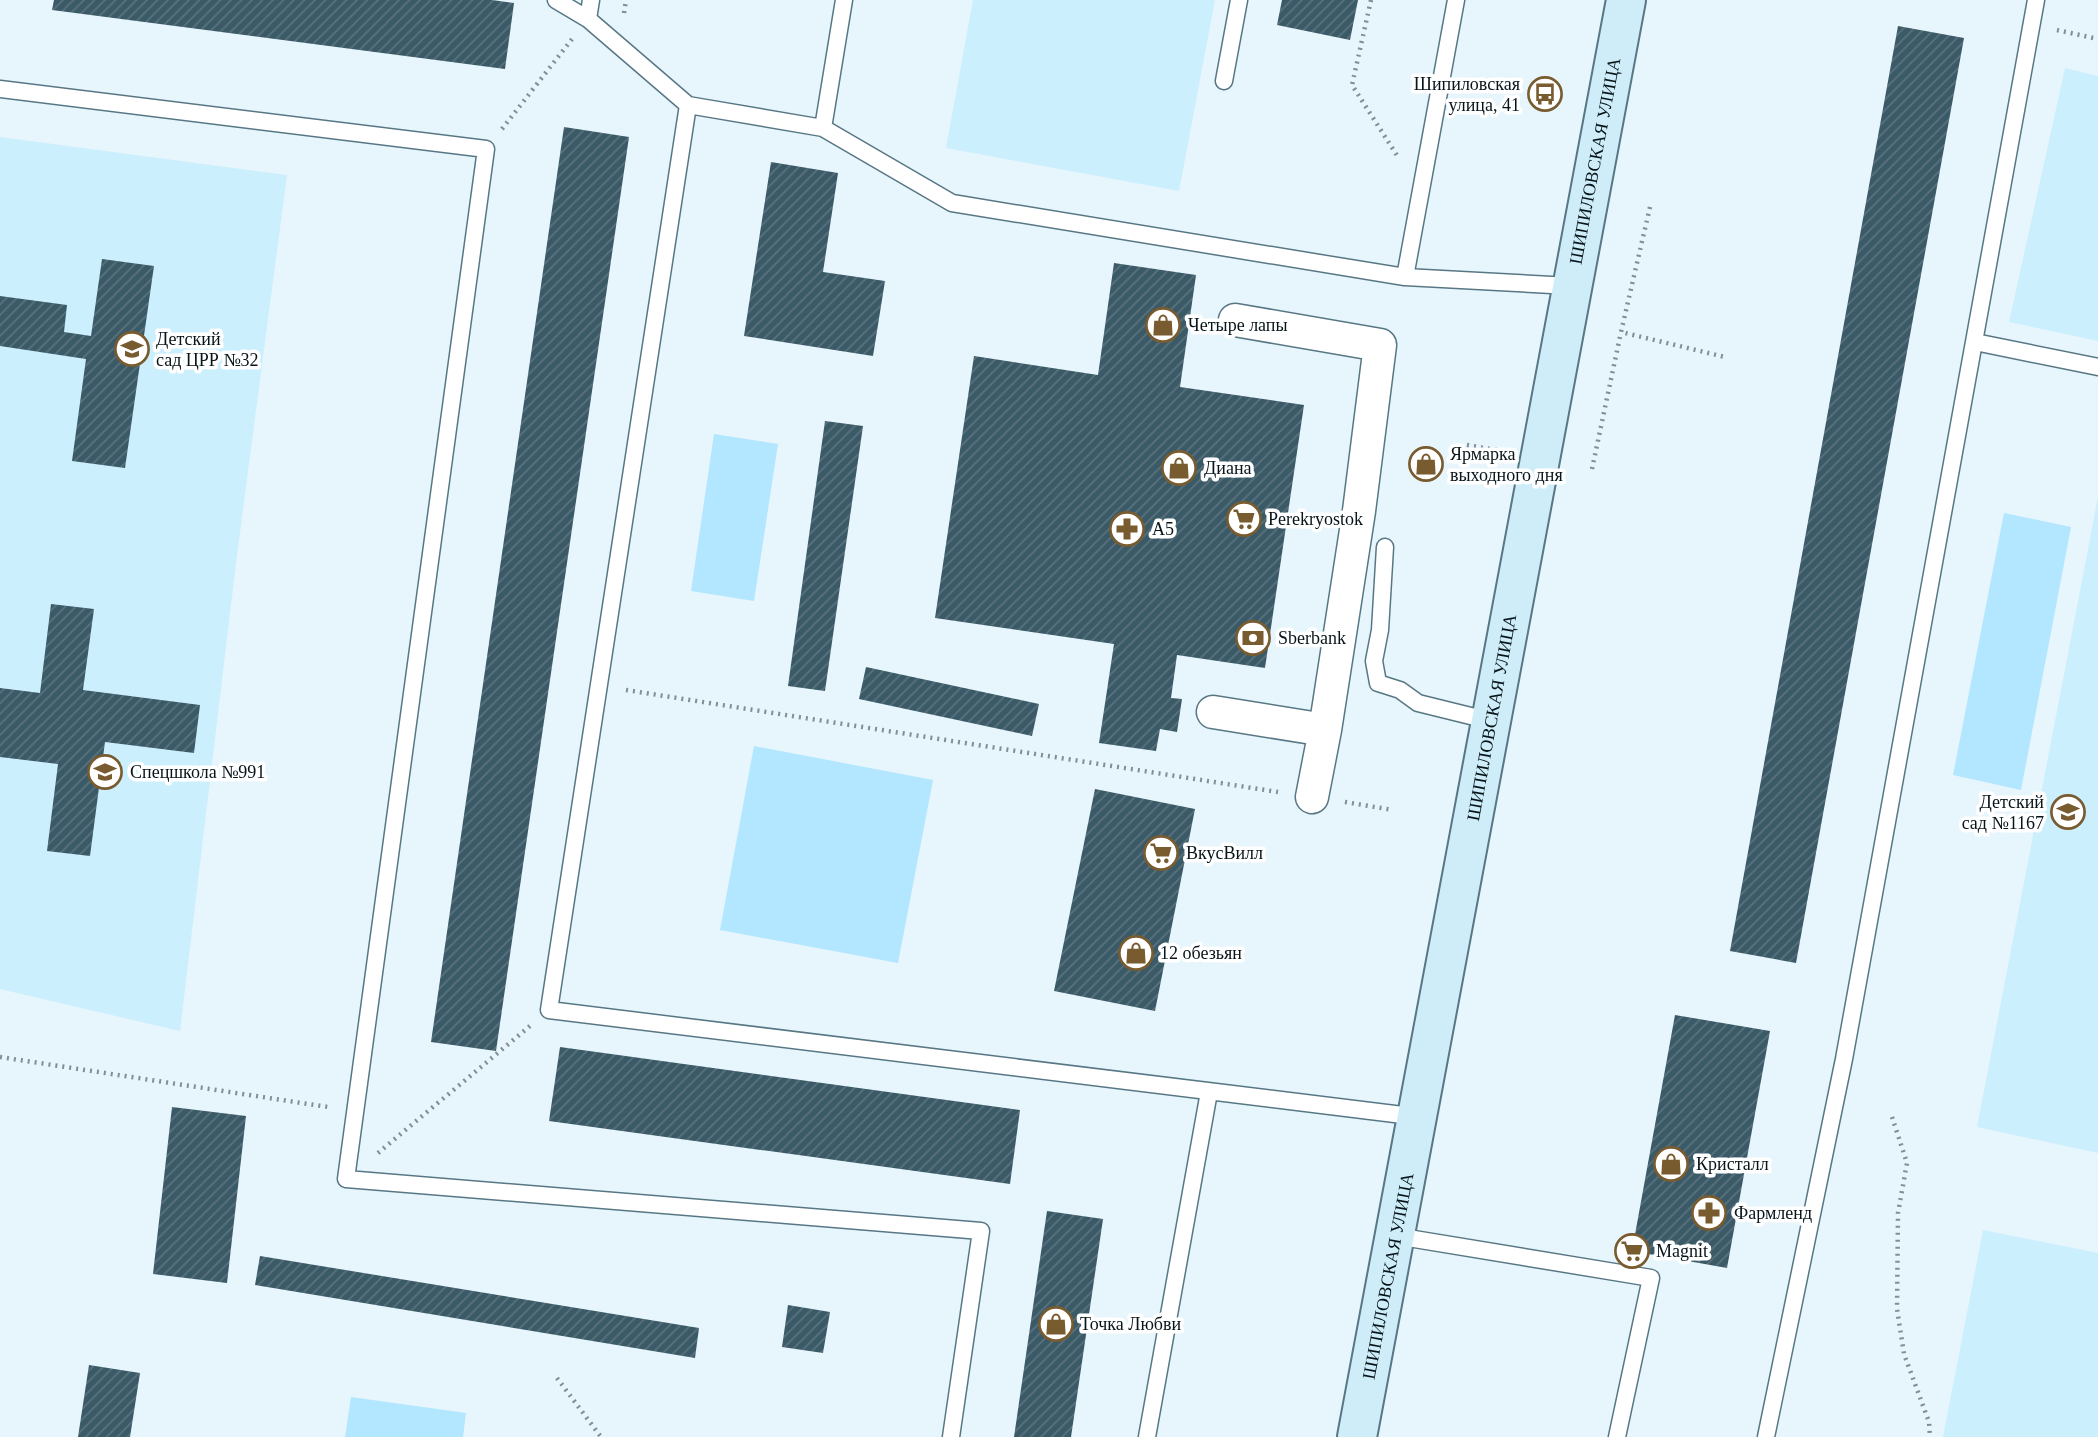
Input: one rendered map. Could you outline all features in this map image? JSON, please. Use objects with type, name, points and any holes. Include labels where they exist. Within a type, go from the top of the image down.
[{"type":"main road","name":"ШИПИЛОВСКАЯ УЛИЦА","points":[[1357,1437],[1419,1117],[1570,286],[1626,0]]},
{"type":"street","points":[[1235,320],[1380,345],[1359,511],[1312,797]]},
{"type":"street","points":[[1213,712],[1325,730]]},
{"type":"lane","points":[[556,0],[588,19],[688,104],[823,128],[952,203],[1405,277],[1570,286]]},
{"type":"lane","points":[[588,19],[591,0]]},
{"type":"lane","points":[[823,128],[844,0]]},
{"type":"lane","points":[[1224,80],[1239,0]]},
{"type":"lane","points":[[1405,277],[1456,0]]},
{"type":"lane","points":[[1766,1437],[1844,1059],[2036,0]]},
{"type":"lane","points":[[0,89],[486,149],[346,1179],[981,1231],[951,1437]]},
{"type":"lane","points":[[688,104],[549,1010],[1419,1117]]},
{"type":"lane","points":[[1975,342],[2098,367]]},
{"type":"lane","points":[[1385,547],[1380,630],[1374,661],[1378,683],[1400,690],[1418,703],[1492,721]]},
{"type":"lane","points":[[1147,1437],[1209,1092]]},
{"type":"lane","points":[[1396,1236],[1651,1279],[1617,1437]]},
{"type":"path","points":[[1371,0],[1352,85],[1419,191]]},
{"type":"path","points":[[486,149],[588,19]]},
{"type":"path","points":[[2032,24],[2098,39]]},
{"type":"path","points":[[1592,469],[1650,207]]},
{"type":"path","points":[[1621,332],[1725,357]]},
{"type":"path","points":[[1467,444],[1506,452]]},
{"type":"path","points":[[598,686],[1393,810]]},
{"type":"path","points":[[346,1179],[549,1010]]},
{"type":"path","points":[[0,1057],[356,1111]]},
{"type":"path","points":[[1892,1117],[1907,1163],[1898,1213],[1895,1260],[1897,1310],[1904,1354],[1928,1422],[1930,1437]]},
{"type":"path","points":[[557,1378],[601,1437]]},
{"type":"shaded area","points":[[973,0],[1215,0],[1179,191],[946,148]]},
{"type":"shaded area","points":[[2065,68],[2098,76],[2098,341],[2009,322]]},
{"type":"shaded area","points":[[0,137],[287,175],[237,555],[180,1031],[0,989]]},
{"type":"shaded area","points":[[714,434],[778,444],[754,601],[691,591]]},
{"type":"shaded area","name":"Детский сад №1167","points":[[2098,497],[2098,1153],[1977,1127]]},
{"type":"shaded area","points":[[2004,513],[2071,527],[2021,790],[1953,775]]},
{"type":"shaded area","points":[[754,746],[933,780],[898,963],[720,930]]},
{"type":"shaded area","points":[[1983,1230],[2098,1253],[2098,1437],[1943,1437]]},
{"type":"shaded area","points":[[351,1397],[466,1413],[463,1437],[345,1437]]},
{"type":"building","points":[[54,0],[492,0],[514,3],[505,69],[52,10]]},
{"type":"building","points":[[1282,0],[1358,0],[1350,40],[1277,25]]},
{"type":"building","points":[[1898,26],[1964,38],[1796,963],[1730,951]]},
{"type":"building","points":[[564,127],[629,137],[496,1051],[431,1042]]},
{"type":"building","points":[[771,162],[838,173],[823,272],[885,281],[873,356],[744,336]]},
{"type":"building","points":[[102,259],[154,266],[125,468],[72,461],[86,359],[0,346],[0,296],[67,305],[64,332],[91,336]]},
{"type":"building","points":[[1114,263],[1196,275],[1180,387],[1304,405],[1265,668],[1177,655],[1171,698],[1182,699],[1177,732],[1160,729],[1156,751],[1099,743],[1114,644],[935,618],[974,356],[1098,375]]},
{"type":"building","points":[[825,421],[863,426],[825,691],[788,686]]},
{"type":"building","points":[[51,604],[94,609],[83,690],[200,705],[194,753],[105,742],[90,856],[47,851],[58,764],[0,757],[0,688],[40,693]]},
{"type":"building","points":[[866,667],[1039,704],[1032,736],[859,699]]},
{"type":"building","points":[[1095,789],[1195,809],[1155,1011],[1054,991]]},
{"type":"building","points":[[1675,1015],[1770,1031],[1727,1268],[1632,1251]]},
{"type":"building","points":[[560,1047],[1020,1110],[1010,1184],[549,1121]]},
{"type":"building","points":[[172,1107],[246,1116],[227,1283],[153,1274]]},
{"type":"building","points":[[1047,1211],[1103,1219],[1071,1437],[1014,1437]]},
{"type":"building","points":[[260,1256],[699,1328],[695,1358],[255,1285]]},
{"type":"building","points":[[788,1305],[830,1312],[823,1353],[782,1347]]},
{"type":"building","points":[[89,1365],[140,1373],[130,1437],[78,1437]]},
{"type":"place","name":"Шипиловская улица, 41","points":[[1545,94]]},
{"type":"place","name":"Четыре лапы","points":[[1163,325]]},
{"type":"place","name":"Детский сад ЦРР №32","points":[[132,349]]},
{"type":"place","name":"Ярмарка выходного дня","points":[[1426,464]]},
{"type":"place","name":"Диана","points":[[1179,468]]},
{"type":"place","name":"Perekryostok","points":[[1244,519]]},
{"type":"place","name":"А5","points":[[1127,529]]},
{"type":"place","name":"Sberbank","points":[[1253,638]]},
{"type":"place","name":"Спецшкола №991","points":[[105,772]]},
{"type":"place","name":"Детский сад №1167","points":[[2068,812]]},
{"type":"place","name":"ВкусВилл","points":[[1161,853]]},
{"type":"place","name":"12 обезьян","points":[[1136,953]]},
{"type":"place","name":"Кристалл","points":[[1671,1164]]},
{"type":"place","name":"Фармленд","points":[[1709,1213]]},
{"type":"place","name":"Magnit","points":[[1632,1251]]},
{"type":"place","name":"Точка Любви","points":[[1056,1324]]}]
